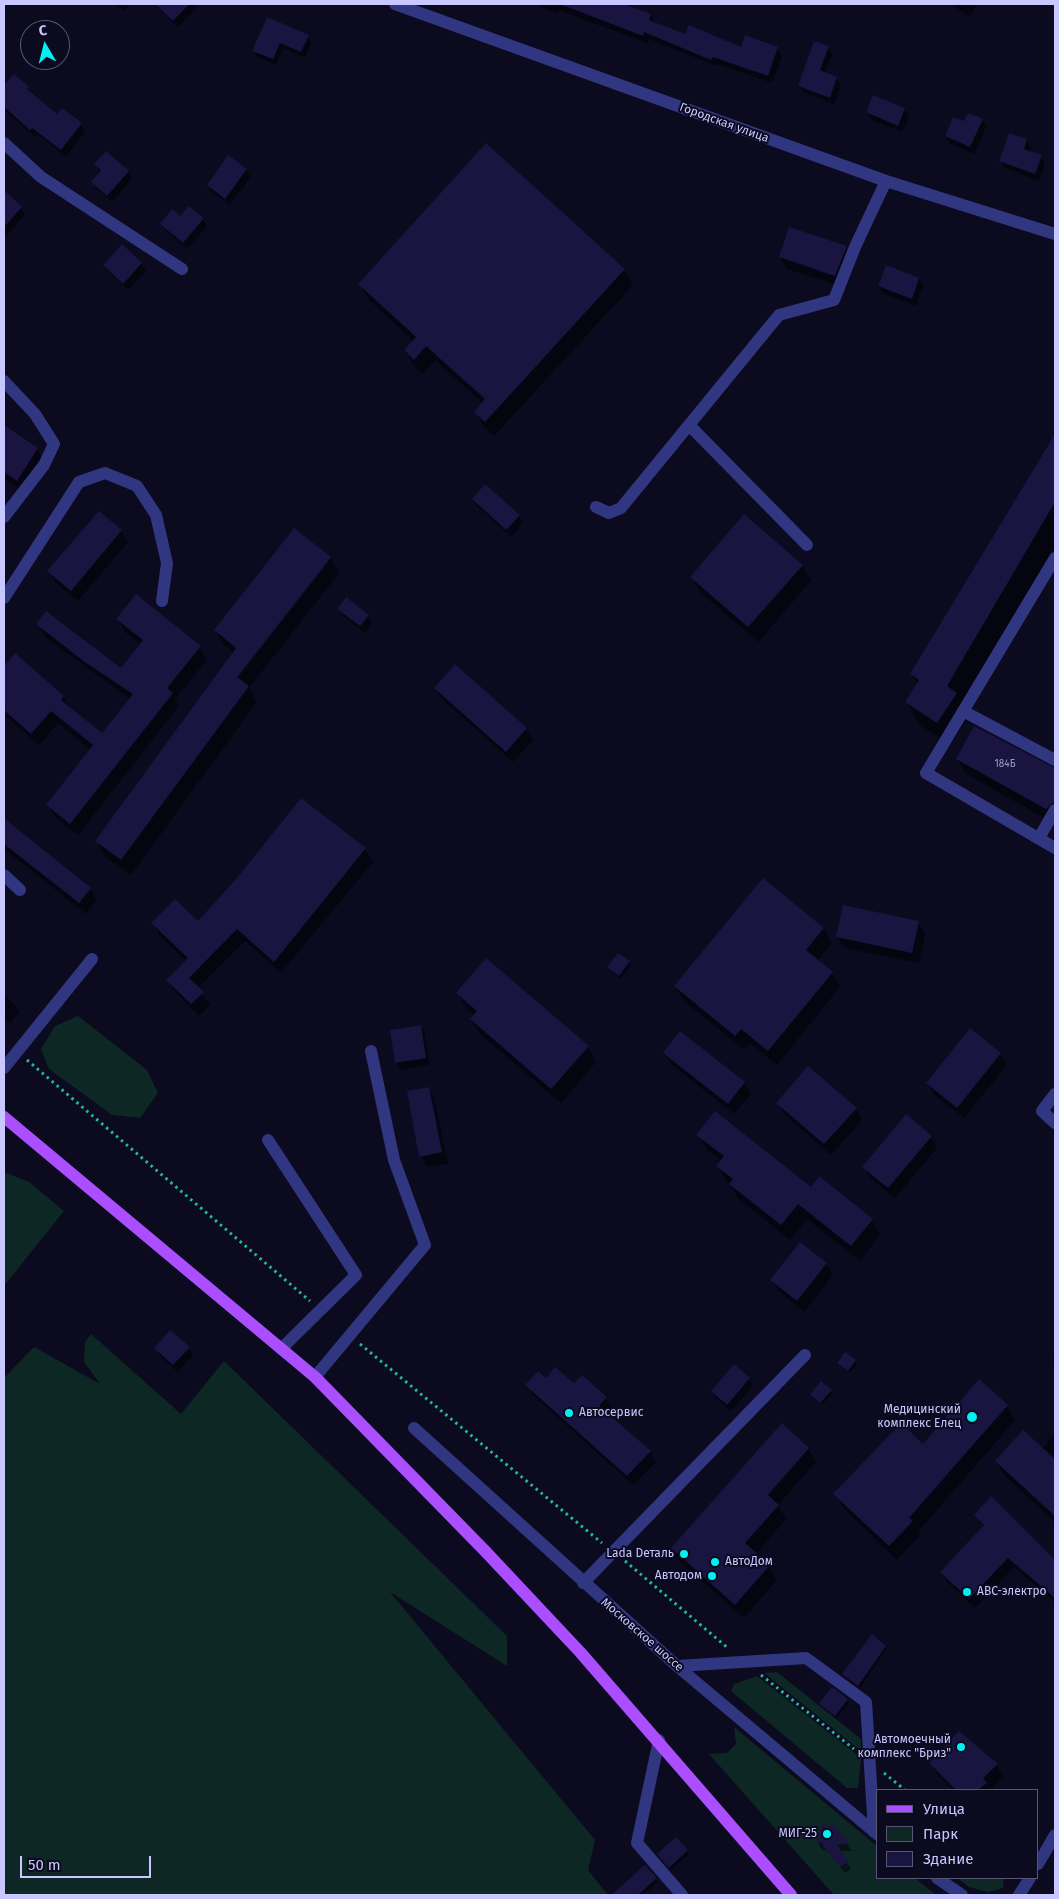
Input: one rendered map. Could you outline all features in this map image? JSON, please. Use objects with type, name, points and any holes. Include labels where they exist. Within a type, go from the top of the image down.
[{"type":"main road","points":[[4,1117],[315,1377],[493,1559],[659,1740],[791,1895]]},
{"type":"street","name":"Городская улица","points":[[395,4],[412,7],[886,181],[1055,234]]},
{"type":"street","points":[[4,143],[41,177],[182,269]]},
{"type":"street","points":[[596,507],[609,513],[621,508],[779,315],[834,300],[855,247],[886,181]]},
{"type":"street","points":[[4,381],[35,414],[54,444],[44,465],[4,517]]},
{"type":"street","points":[[690,426],[808,546]]},
{"type":"street","points":[[4,598],[79,482],[104,473],[137,486],[156,515],[167,563],[162,601]]},
{"type":"street","points":[[1055,558],[926,773],[1055,848]]},
{"type":"street","points":[[963,711],[1055,760]]},
{"type":"street","points":[[1039,838],[1055,810]]},
{"type":"street","points":[[4,875],[20,890]]},
{"type":"street","points":[[4,1068],[92,959]]},
{"type":"street","points":[[315,1377],[425,1245],[394,1160],[371,1050]]},
{"type":"street","points":[[1055,1094],[1042,1111],[1055,1123]]},
{"type":"street","points":[[268,1140],[356,1275],[281,1349]]},
{"type":"street","points":[[583,1583],[805,1355]]},
{"type":"street","name":"Московское шоссе","points":[[414,1428],[583,1583],[677,1666],[876,1833]]},
{"type":"street","points":[[677,1666],[806,1658],[866,1702],[876,1833]]},
{"type":"street","points":[[659,1740],[637,1844],[682,1895]]},
{"type":"street","points":[[1039,1862],[1055,1835]]},
{"type":"street","points":[[939,1879],[962,1895]]},
{"type":"street","points":[[1019,1895],[1029,1879]]},
{"type":"path","points":[[17,1051],[321,1310]]},
{"type":"path","points":[[350,1335],[745,1662],[904,1789]]},
{"type":"green space","points":[[78,1016],[147,1070],[158,1093],[140,1118],[112,1115],[49,1069],[41,1049],[55,1026]]},
{"type":"green space","points":[[4,1172],[29,1182],[64,1211],[4,1286]]},
{"type":"green space","points":[[91,1334],[181,1414],[224,1361],[507,1636],[507,1666],[390,1592],[595,1840],[588,1870],[608,1895],[4,1895],[4,1378],[34,1347],[100,1384],[84,1362],[85,1342]]},
{"type":"green space","points":[[777,1672],[861,1739],[861,1751],[764,1673]]},
{"type":"green space","points":[[757,1676],[861,1758],[858,1788],[847,1788],[731,1691],[734,1684]]},
{"type":"green space","points":[[734,1727],[876,1845],[876,1879],[916,1879],[936,1895],[834,1895],[709,1754],[727,1753],[736,1744]]},
{"type":"green space","points":[[958,1879],[1004,1879],[1003,1888],[988,1892],[969,1887]]},
{"type":"building","points":[[155,4],[189,4],[173,21]]},
{"type":"building","points":[[560,4],[624,4],[651,14],[649,20],[685,34],[689,25],[741,47],[745,35],[778,47],[768,76],[713,57],[711,60],[644,32],[643,36]]},
{"type":"building","points":[[267,17],[309,35],[301,52],[280,43],[273,59],[252,51]]},
{"type":"building","points":[[814,41],[829,46],[820,70],[837,77],[830,98],[798,86]]},
{"type":"building","points":[[14,74],[29,87],[27,89],[57,114],[62,108],[82,123],[61,150],[32,128],[30,130],[4,107],[4,85]]},
{"type":"building","points":[[873,95],[905,108],[898,126],[866,112]]},
{"type":"building","points":[[968,113],[983,119],[970,147],[945,136],[953,117],[964,121]]},
{"type":"building","points":[[1009,133],[1027,139],[1024,149],[1042,155],[1035,174],[999,161]]},
{"type":"building","points":[[486,143],[625,269],[485,422],[474,412],[485,399],[426,346],[414,360],[404,350],[416,337],[358,284]]},
{"type":"building","points":[[106,151],[129,171],[107,196],[91,182],[101,170],[94,164]]},
{"type":"building","points":[[228,155],[247,169],[225,199],[207,185]]},
{"type":"building","points":[[4,190],[22,207],[4,227]]},
{"type":"building","points":[[189,206],[204,218],[183,243],[160,224],[172,209],[180,216]]},
{"type":"building","points":[[789,227],[847,246],[835,276],[779,257]]},
{"type":"building","points":[[122,244],[142,263],[123,284],[103,265]]},
{"type":"building","points":[[886,265],[919,278],[912,299],[878,286]]},
{"type":"building","points":[[4,425],[38,448],[17,481],[4,472]]},
{"type":"building","points":[[1055,434],[1055,502],[947,686],[957,693],[937,723],[905,702],[919,680],[910,674]]},
{"type":"building","points":[[485,484],[520,515],[506,530],[472,499]]},
{"type":"building","points":[[99,511],[122,530],[71,591],[47,571]]},
{"type":"building","points":[[744,514],[803,565],[748,627],[690,577]]},
{"type":"building","points":[[294,528],[331,557],[237,677],[249,686],[121,860],[95,841],[236,648],[214,630]]},
{"type":"building","points":[[136,594],[201,646],[167,688],[173,693],[70,824],[46,805],[93,745],[51,711],[31,734],[4,710],[4,666],[15,653],[64,696],[61,700],[102,733],[133,694],[86,663],[36,624],[46,611],[121,668],[143,640],[116,619]]},
{"type":"building","points":[[346,597],[369,615],[360,626],[337,609]]},
{"type":"building","points":[[455,664],[527,728],[506,752],[434,688]]},
{"type":"building","points":[[974,726],[1055,768],[1054,802],[1046,809],[956,759]]},
{"type":"building","points":[[301,798],[366,848],[274,962],[237,929],[189,978],[204,992],[191,1004],[166,980],[188,958],[151,923],[175,899],[198,921],[237,878]]},
{"type":"building","points":[[4,818],[91,888],[79,903],[4,844]]},
{"type":"building","points":[[763,878],[824,928],[806,950],[833,972],[768,1051],[741,1029],[735,1036],[674,986]]},
{"type":"building","points":[[843,905],[919,921],[912,953],[836,937]]},
{"type":"building","points":[[618,953],[630,961],[619,976],[607,967]]},
{"type":"building","points":[[486,958],[589,1046],[551,1089],[470,1019],[477,1011],[456,993]]},
{"type":"building","points":[[421,1025],[426,1058],[395,1063],[390,1030]]},
{"type":"building","points":[[970,1028],[1001,1053],[957,1108],[926,1083]]},
{"type":"building","points":[[680,1031],[745,1082],[728,1104],[663,1053]]},
{"type":"building","points":[[808,1066],[857,1108],[824,1144],[776,1103]]},
{"type":"building","points":[[429,1087],[442,1152],[419,1157],[407,1091]]},
{"type":"building","points":[[715,1111],[811,1187],[819,1176],[873,1219],[851,1246],[798,1204],[781,1225],[729,1184],[733,1179],[716,1166],[724,1156],[696,1135]]},
{"type":"building","points":[[906,1114],[932,1136],[888,1188],[862,1167]]},
{"type":"building","points":[[800,1242],[827,1263],[797,1301],[770,1280]]},
{"type":"building","points":[[170,1330],[190,1347],[173,1365],[154,1348]]},
{"type":"building","points":[[845,1352],[856,1360],[848,1371],[837,1363]]},
{"type":"building","points":[[734,1364],[750,1378],[727,1405],[711,1391]]},
{"type":"building","points":[[555,1367],[574,1383],[582,1375],[607,1397],[599,1406],[651,1451],[627,1476],[525,1385],[538,1371],[546,1378]]},
{"type":"building","points":[[979,1379],[1008,1405],[909,1518],[913,1521],[889,1546],[833,1494],[901,1423],[923,1444]]},
{"type":"building","points":[[821,1381],[832,1390],[820,1403],[810,1394]]},
{"type":"building","points":[[782,1423],[809,1448],[768,1495],[779,1505],[745,1543],[770,1565],[735,1605],[671,1548]]},
{"type":"building","points":[[1023,1430],[1055,1459],[1055,1516],[995,1461]]},
{"type":"building","points":[[991,1496],[1055,1560],[1055,1598],[1008,1558],[969,1599],[940,1572],[984,1525],[974,1515]]},
{"type":"building","points":[[872,1634],[886,1646],[858,1686],[842,1674]]},
{"type":"building","points":[[832,1687],[848,1699],[835,1716],[819,1704]]},
{"type":"building","name":"Автомоечный комплекс \"Бриз\"","points":[[959,1731],[998,1764],[983,1778],[987,1783],[979,1789],[955,1789],[929,1763]]},
{"type":"building","points":[[823,1821],[826,1827],[835,1825],[849,1844],[837,1844],[848,1862],[840,1867],[821,1843],[816,1843]]},
{"type":"building","points":[[676,1837],[688,1850],[669,1868],[657,1854]]},
{"type":"building","points":[[645,1865],[657,1878],[638,1895],[611,1895]]},
{"type":"place","name":"Автосервис","points":[[569,1413]]},
{"type":"place","name":"Медицинский комплекс Елец","points":[[972,1417]]},
{"type":"place","name":"Lada Dеталь","points":[[684,1554]]},
{"type":"place","name":"АвтоДом","points":[[715,1562]]},
{"type":"place","name":"Автодом","points":[[712,1576]]},
{"type":"place","name":"АВС-электро","points":[[967,1592]]},
{"type":"place","name":"Автомоечный комплекс \"Бриз\"","points":[[961,1747]]},
{"type":"place","name":"МИГ-25","points":[[827,1834]]}]
